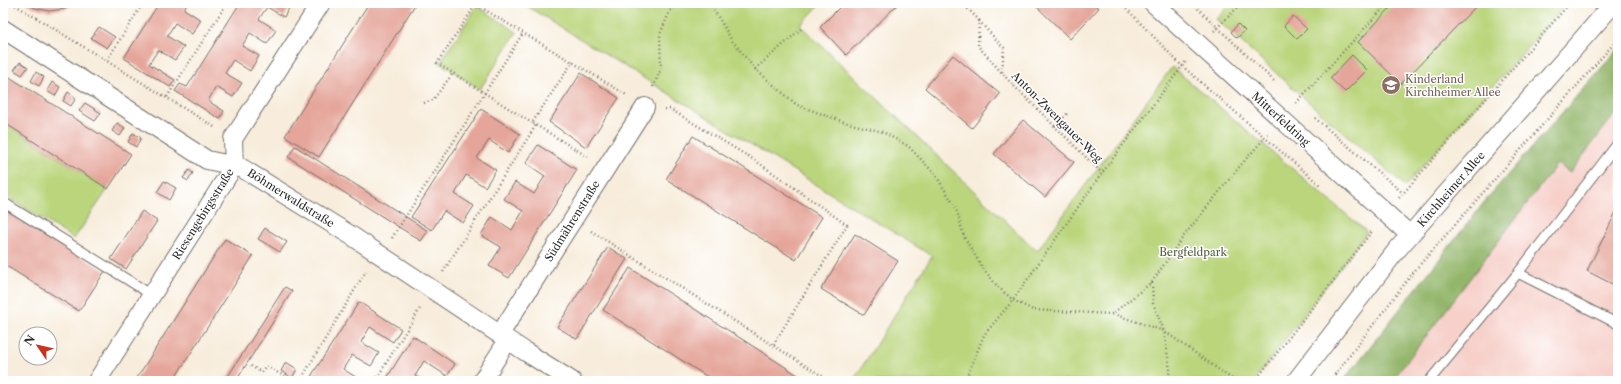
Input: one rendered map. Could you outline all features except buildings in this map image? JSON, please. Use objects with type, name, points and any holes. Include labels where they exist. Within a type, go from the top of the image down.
[{"type":"street","name":"Riesengebirgsstraße","points":[[98,381],[234,166],[233,139],[321,3]]},
{"type":"street","name":"Mitterfeldring","points":[[1153,3],[1410,235]]},
{"type":"street","name":"Kirchheimer Allee","points":[[1296,381],[1410,235],[1614,3]]},
{"type":"street","name":"Böhmerwaldstraße","points":[[3,29],[207,160],[240,167],[352,236],[572,381]]},
{"type":"street","name":"Südmährenstraße","points":[[482,381],[504,337],[574,220],[645,107]]},
{"type":"lane","points":[[1429,381],[1518,273],[1618,143]]},
{"type":"lane","points":[[3,202],[152,296]]},
{"type":"lane","points":[[1518,273],[1618,324]]},
{"type":"path","points":[[12,3],[167,96],[218,129]]},
{"type":"path","points":[[107,60],[143,3]]},
{"type":"path","points":[[167,96],[227,3]]},
{"type":"path","points":[[606,168],[437,63],[476,3],[523,33],[573,61],[645,107],[670,109],[756,161],[847,225],[773,345]]},
{"type":"path","points":[[563,3],[582,3]]},
{"type":"path","points":[[645,107],[661,69],[660,34],[670,10],[678,3]]},
{"type":"path","points":[[710,3],[731,39],[755,69],[797,105],[844,122],[883,132],[908,146],[935,174],[956,208],[964,237],[982,267],[997,286],[1013,300],[1033,310],[1112,314],[1164,331],[1235,381]]},
{"type":"path","name":"Anton-Zwengauer-Weg","points":[[962,3],[1004,48],[1002,73]]},
{"type":"path","points":[[1121,3],[1181,65],[1325,189]]},
{"type":"path","points":[[1192,3],[1280,86]]},
{"type":"path","points":[[965,381],[984,335],[1013,300],[1102,173],[1181,65],[1242,3]]},
{"type":"path","points":[[1112,314],[1152,282],[1183,237],[1265,137],[1388,3]]},
{"type":"path","points":[[1255,381],[1403,193],[1570,3]]},
{"type":"path","name":"Anton-Zwengauer-Weg","points":[[979,20],[978,46],[1002,73],[1102,173]]},
{"type":"path","points":[[755,69],[801,29]]},
{"type":"path","points":[[391,239],[523,33]]},
{"type":"path","points":[[1330,381],[1416,269],[1618,39]]},
{"type":"path","points":[[532,123],[573,61]]},
{"type":"path","points":[[424,103],[432,100],[452,73]]},
{"type":"path","points":[[1291,97],[1302,108]]},
{"type":"path","points":[[1055,126],[1067,114]]},
{"type":"path","points":[[1314,118],[1403,193]]},
{"type":"path","points":[[443,272],[536,125]]},
{"type":"path","points":[[574,220],[830,381]]},
{"type":"path","points":[[1367,225],[1373,231]]},
{"type":"path","points":[[300,381],[366,271]]},
{"type":"path","points":[[1152,282],[1153,303],[1164,331],[1170,370],[1167,381]]},
{"type":"path","points":[[375,381],[421,307]]},
{"type":"path","points":[[251,366],[261,372],[266,366],[293,381]]},
{"type":"shaded area","points":[[1618,110],[1618,381],[1392,381],[1557,164],[1571,172]]},
{"type":"green space","name":"Bergfeldpark","points":[[522,3],[822,3],[800,25],[1037,251],[1172,67],[1367,232],[1254,381],[853,381],[932,256]]},
{"type":"green space","name":"Kinderland Kirchheimer Allee","points":[[1232,3],[1567,3],[1405,186],[1216,19]]},
{"type":"green space","points":[[477,6],[517,32],[480,89],[440,63]]},
{"type":"green space","points":[[1618,49],[1618,110],[1570,173],[1557,164],[1392,381],[1343,381],[1490,195]]},
{"type":"green space","points":[[3,122],[108,189],[74,239],[3,194]]},
{"type":"place","name":"Kinderland Kirchheimer Allee","points":[[1391,85]]}]
